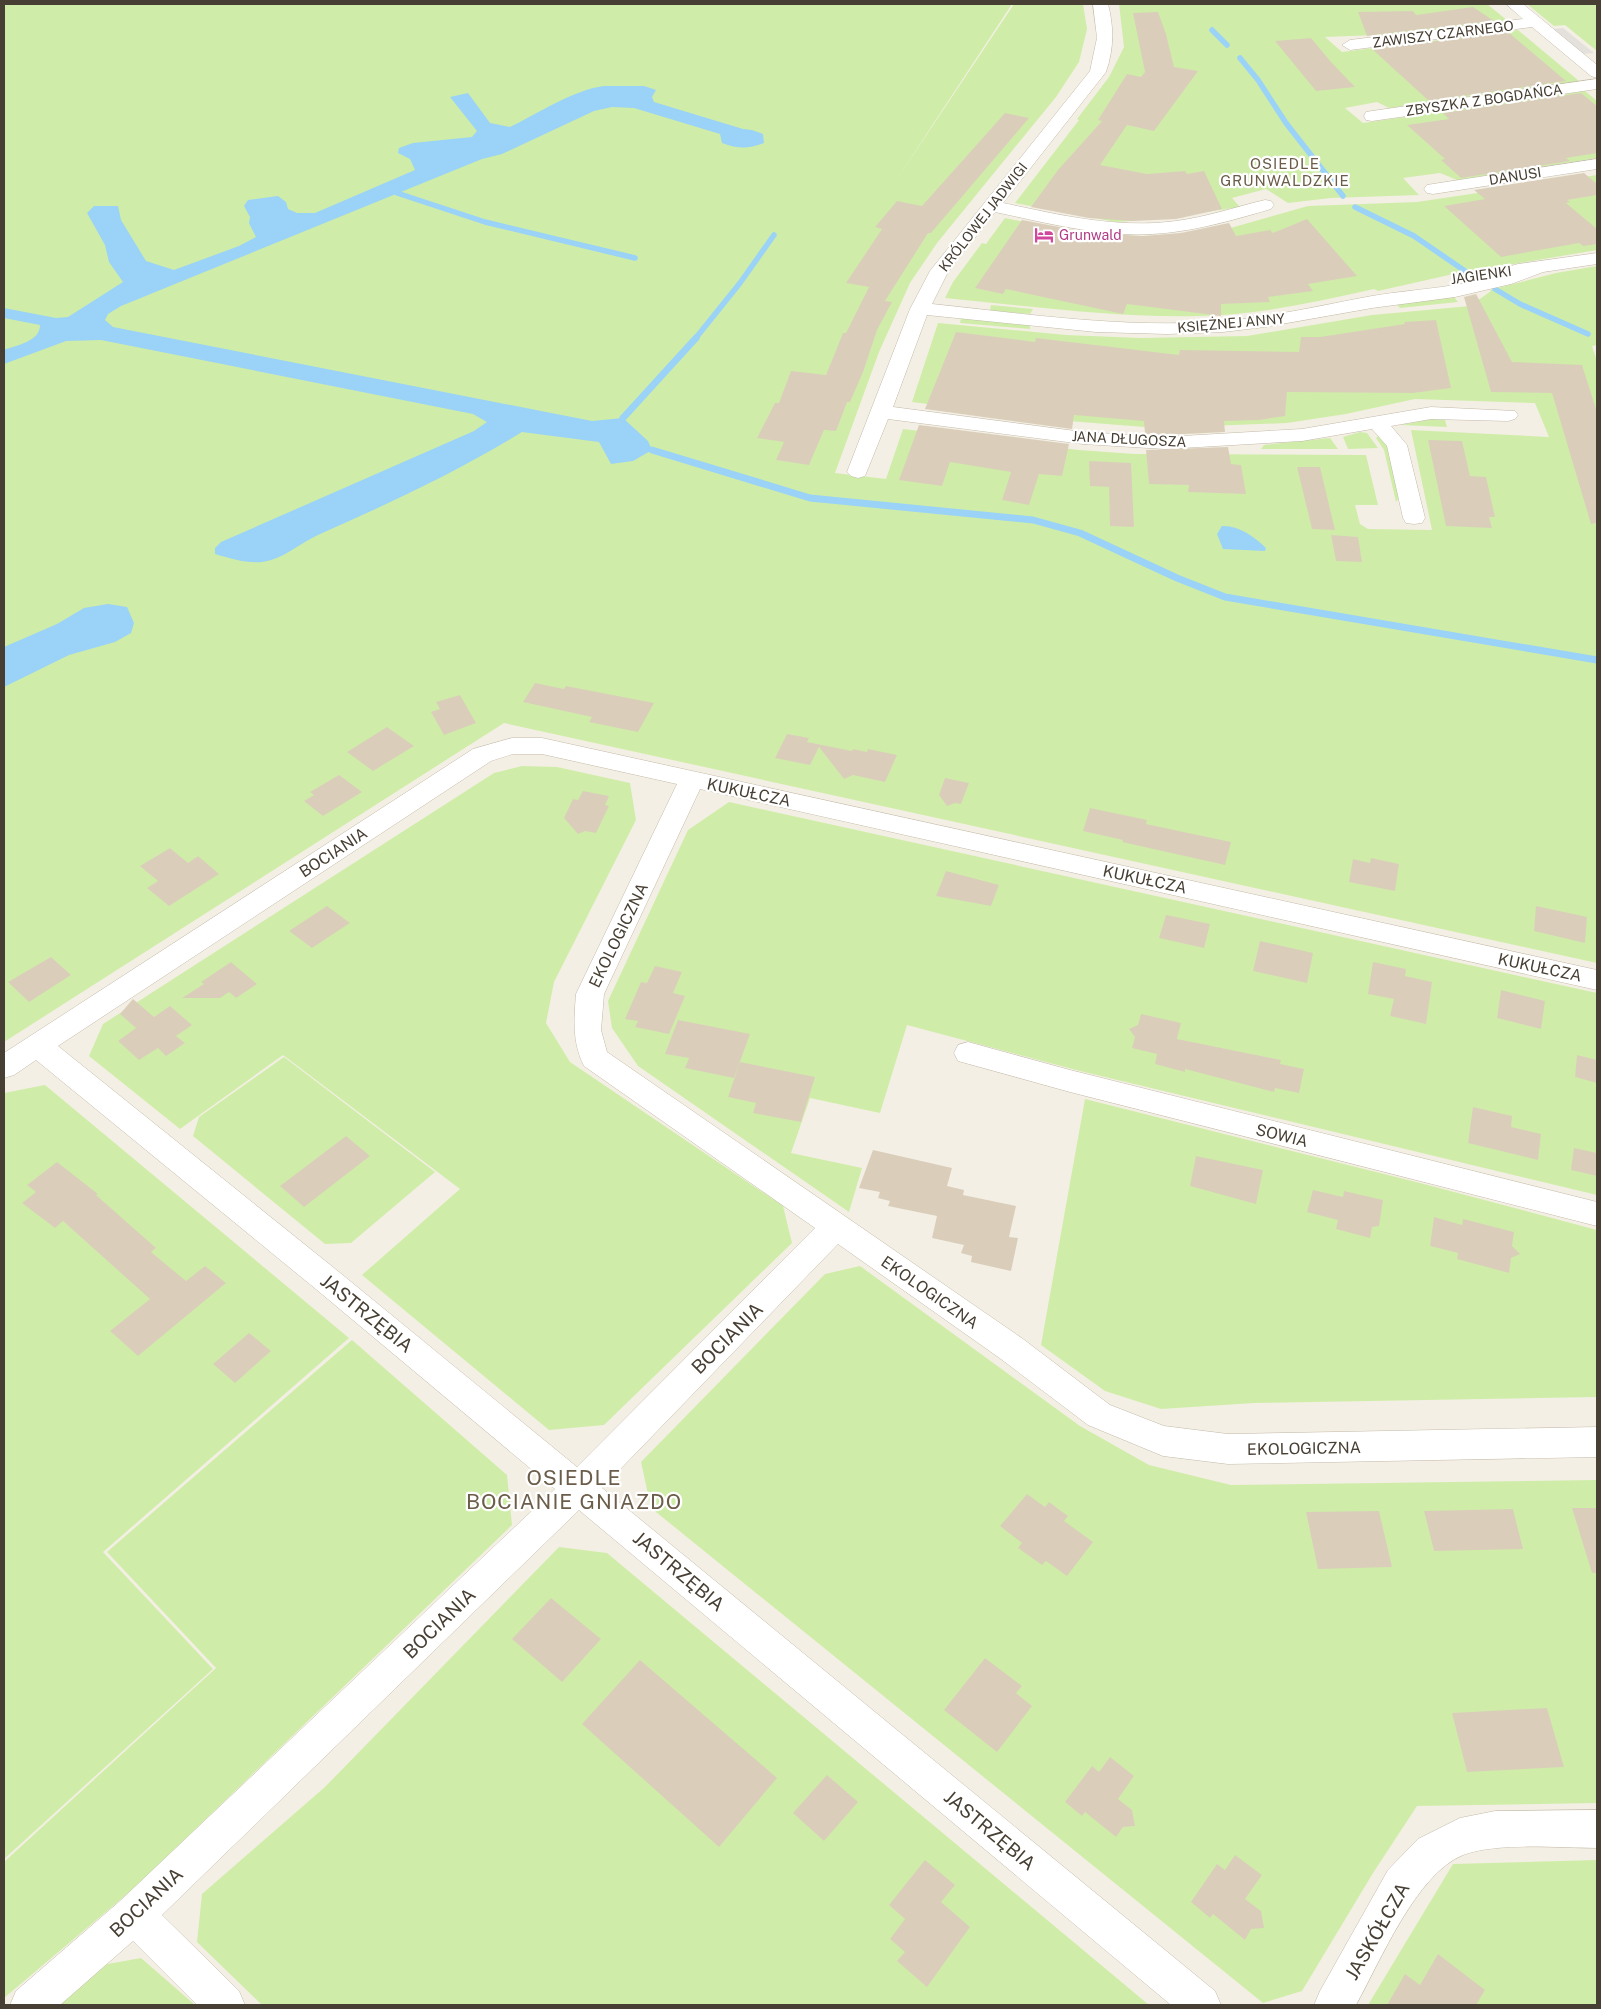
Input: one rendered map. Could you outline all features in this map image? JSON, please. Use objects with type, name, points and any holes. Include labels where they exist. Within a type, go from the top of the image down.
[{"type":"street","name":"KRÓLOWEJ JADWIGI","points":[[858,472],[920,309],[939,271],[1098,72],[1106,42],[1106,29],[1101,4]]},
{"type":"street","points":[[1514,4],[1597,72]]},
{"type":"street","name":"ZAWISZY CZARNEGO","points":[[1350,45],[1536,22]]},
{"type":"street","name":"ZBYSZKA Z BOGDAŃCA","points":[[1372,116],[1597,84]]},
{"type":"street","name":"DANUSI","points":[[1433,189],[1597,164]]},
{"type":"street","points":[[991,206],[1087,225],[1145,229],[1204,222],[1265,204]]},
{"type":"street","name":"KSIĘŻNEJ ANNY","points":[[920,309],[1104,326],[1202,328],[1277,320],[1368,302],[1402,300],[1469,290],[1500,283],[1536,269],[1597,259]]},
{"type":"street","name":"JANA DŁUGOSZA","points":[[881,412],[1083,438],[1164,442],[1294,436],[1431,412],[1508,415]]},
{"type":"street","points":[[1377,422],[1397,445],[1414,518]]},
{"type":"street","name":"BOCIANIA","points":[[4,1067],[482,755],[512,746],[542,746],[692,779]]},
{"type":"street","name":"KUKUŁCZA","points":[[692,779],[1597,980]]},
{"type":"street","name":"EKOLOGICZNA","points":[[692,779],[590,994],[587,1030],[594,1058],[1012,1349],[1099,1415],[1163,1441],[1228,1449],[1597,1442]]},
{"type":"street","name":"JASTRZĘBIA","points":[[38,1046],[579,1488],[1201,2005]]},
{"type":"street","name":"SOWIA","points":[[968,1053],[1070,1081],[1597,1214]]},
{"type":"street","name":"BOCIANIA","points":[[30,2005],[134,1915],[579,1488],[836,1228]]},
{"type":"street","name":"JASKÓŁCZA","points":[[1334,2005],[1402,1884],[1431,1852],[1460,1837],[1495,1830],[1597,1829]]},
{"type":"street","points":[[134,1915],[225,2005]]},
{"type":"green space","points":[[4,4],[1012,4],[895,182],[1014,4],[1083,4],[1087,29],[1079,62],[1056,97],[937,243],[910,283],[879,352],[835,473],[886,479],[903,429],[1079,450],[1134,454],[1366,455],[1378,505],[1355,505],[1360,524],[1368,529],[1432,530],[1411,430],[1549,437],[1535,403],[1415,399],[1346,414],[1287,423],[1157,428],[1043,419],[912,402],[938,323],[1066,335],[1141,338],[1247,336],[1372,315],[1470,306],[1490,290],[1556,273],[1597,266],[1597,345],[1592,346],[1597,361],[1597,963],[504,723],[4,1042]]},
{"type":"green space","points":[[1119,4],[1487,4],[1508,21],[1401,34],[1325,37],[1342,52],[1518,30],[1579,81],[1389,108],[1377,102],[1345,108],[1363,123],[1585,91],[1597,101],[1597,158],[1457,180],[1440,173],[1403,178],[1419,195],[1331,198],[1288,203],[1266,189],[1232,198],[1240,207],[1166,218],[1116,222],[1015,203],[1079,120],[1077,119],[1109,77],[1124,47]]},
{"type":"green space","points":[[1527,4],[1597,4],[1597,51],[1565,25],[1554,26]]},
{"type":"green space","points":[[1597,175],[1597,250],[1449,275],[1378,291],[1374,289],[1287,307],[1220,315],[1135,315],[945,298],[953,282],[982,243],[986,244],[1005,218],[1084,234],[1132,239],[1220,231],[1308,206],[1417,202]]},
{"type":"green space","points":[[1454,297],[1458,302],[1400,308],[1397,305],[1398,303]]},
{"type":"green space","points":[[991,305],[1033,309],[1030,314],[993,311],[990,310]]},
{"type":"green space","points":[[961,318],[1027,323],[1030,329],[960,323]]},
{"type":"green space","points":[[1432,419],[1445,420],[1447,427],[1401,425]]},
{"type":"green space","points":[[1360,432],[1367,433],[1378,448],[1348,449],[1343,437]]},
{"type":"green space","points":[[1378,436],[1384,441],[1391,456],[1399,498],[1396,502],[1384,450],[1376,438]]},
{"type":"green space","points":[[1330,438],[1338,449],[1261,449],[1264,445]]},
{"type":"green space","points":[[522,766],[557,767],[630,783],[636,820],[554,982],[546,1023],[570,1062],[783,1206],[792,1243],[604,1425],[549,1430],[362,1275],[460,1189],[283,1055],[180,1129],[89,1056],[103,1024],[494,773]]},
{"type":"green space","points":[[729,802],[1597,993],[1597,1195],[1080,1071],[907,1025],[880,1113],[810,1098],[791,1153],[862,1168],[849,1212],[638,1066],[612,1028],[608,1001],[688,830]]},
{"type":"green space","points":[[284,1057],[435,1172],[351,1243],[325,1244],[193,1136],[199,1117]]},
{"type":"green space","points":[[45,1085],[349,1338],[103,1552],[213,1669],[4,1859],[4,1093]]},
{"type":"green space","points":[[1085,1099],[1424,1184],[1597,1230],[1597,1397],[1254,1403],[1161,1409],[1105,1391],[1041,1345]]},
{"type":"green space","points":[[860,1266],[1080,1426],[1149,1465],[1231,1485],[1597,1480],[1597,1803],[1417,1806],[1373,1873],[1302,1991],[1263,2003],[651,1508],[641,1462],[825,1274]]},
{"type":"green space","points":[[352,1340],[507,1475],[512,1525],[133,1889],[4,1998],[4,1862],[216,1668],[107,1552]]},
{"type":"green space","points":[[559,1547],[607,1553],[1149,2005],[262,2005],[197,1942],[202,1894],[325,1787]]},
{"type":"green space","points":[[1597,1860],[1597,2005],[1368,2005],[1453,1864]]},
{"type":"green space","points":[[141,1958],[195,2005],[53,2005],[97,1966]]},
{"type":"shaded area","points":[[1563,28],[1594,53],[1583,54],[1552,29]]},
{"type":"water","points":[[604,86],[644,86],[656,90],[652,97],[654,102],[763,134],[764,143],[743,148],[728,145],[722,143],[720,134],[634,108],[612,107],[594,111],[502,154],[482,159],[121,306],[108,314],[105,320],[113,327],[592,421],[623,418],[648,441],[652,450],[633,461],[611,464],[599,442],[522,432],[447,474],[312,538],[277,558],[264,562],[243,561],[215,554],[215,548],[221,542],[474,431],[487,422],[473,414],[101,340],[66,341],[4,364],[4,350],[32,339],[39,331],[40,325],[4,318],[4,308],[56,318],[68,317],[123,282],[109,262],[105,245],[87,213],[94,206],[118,206],[121,220],[146,261],[174,270],[239,246],[256,237],[249,223],[250,217],[244,206],[248,200],[278,196],[286,202],[288,209],[297,213],[315,213],[415,170],[410,159],[398,153],[399,148],[413,143],[472,137],[477,131],[450,97],[468,93],[490,123],[510,127],[568,97],[592,88]]},
{"type":"water","points":[[1222,526],[1234,527],[1246,533],[1266,548],[1265,551],[1223,549],[1217,534]]},
{"type":"water","points":[[108,604],[127,607],[134,623],[131,633],[115,642],[69,655],[4,687],[4,647],[57,624],[84,608]]},
{"type":"building","points":[[1473,7],[1494,21],[1367,36],[1358,12],[1413,11],[1416,15]]},
{"type":"building","points":[[1158,12],[1166,34],[1174,67],[1198,71],[1154,131],[1127,125],[1100,165],[1147,174],[1185,171],[1187,174],[1204,171],[1222,209],[1176,219],[1132,221],[1089,218],[1031,207],[1058,170],[1102,121],[1098,120],[1127,74],[1141,77],[1145,72],[1133,13]]},
{"type":"building","points":[[1508,32],[1566,81],[1429,101],[1372,49]]},
{"type":"building","points":[[1311,38],[1355,87],[1316,91],[1275,41]]},
{"type":"building","points":[[1581,93],[1597,106],[1597,153],[1566,158],[1570,161],[1461,178],[1441,160],[1445,159],[1407,125],[1449,119],[1443,113]]},
{"type":"building","points":[[1005,113],[1029,118],[931,233],[928,233],[885,301],[892,302],[877,330],[863,372],[850,402],[847,402],[836,431],[824,430],[809,465],[776,460],[784,442],[757,438],[775,403],[779,403],[791,371],[826,375],[843,333],[846,333],[869,287],[846,283],[882,229],[875,227],[897,201],[922,206]]},
{"type":"building","points":[[1584,173],[1597,184],[1597,195],[1567,200],[1570,202],[1566,203],[1597,229],[1597,244],[1583,246],[1579,243],[1501,257],[1444,206],[1485,199],[1474,190]]},
{"type":"building","points":[[1307,219],[1357,276],[1308,284],[1313,291],[1268,297],[1270,302],[1221,304],[1221,316],[1127,304],[1123,314],[1006,289],[1003,294],[975,288],[1022,220],[1091,233],[1143,236],[1181,233],[1229,223],[1236,236],[1270,230],[1273,233]]},
{"type":"building","points":[[1476,294],[1512,362],[1582,365],[1597,412],[1597,523],[1591,524],[1552,393],[1491,392],[1464,297]]},
{"type":"building","points":[[1436,320],[1451,388],[1413,393],[1287,392],[1285,416],[1259,420],[1224,421],[1225,432],[1145,434],[1144,421],[1074,415],[1072,429],[925,409],[956,332],[1035,342],[1036,338],[1179,355],[1180,350],[1299,352],[1301,337],[1320,337],[1405,324],[1404,322]]},
{"type":"building","points":[[919,425],[1069,444],[1062,476],[1039,474],[1029,505],[1002,500],[1011,472],[950,462],[942,486],[899,480]]},
{"type":"building","points":[[1428,440],[1462,441],[1470,476],[1486,477],[1495,517],[1489,517],[1492,528],[1446,526]]},
{"type":"building","points":[[1228,447],[1231,464],[1241,465],[1246,494],[1188,492],[1189,485],[1149,484],[1146,450]]},
{"type":"building","points":[[1089,461],[1131,463],[1134,527],[1110,526],[1109,487],[1090,486]]},
{"type":"building","points":[[1297,467],[1320,467],[1335,530],[1312,529]]},
{"type":"building","points":[[1331,535],[1358,537],[1362,562],[1336,561]]},
{"type":"building","points":[[535,683],[564,689],[566,686],[654,703],[638,732],[589,722],[592,717],[523,702]]},
{"type":"building","points":[[460,695],[476,723],[444,735],[431,712],[440,709],[436,702]]},
{"type":"building","points":[[387,727],[414,746],[373,771],[347,752]]},
{"type":"building","points":[[787,734],[809,738],[807,742],[852,751],[853,749],[867,752],[868,749],[897,755],[885,782],[853,775],[844,779],[819,747],[810,765],[775,758]]},
{"type":"building","points":[[339,775],[362,792],[323,816],[304,801],[314,795],[310,792]]},
{"type":"building","points":[[945,778],[969,783],[961,804],[955,803],[947,806],[939,795]]},
{"type":"building","points":[[583,791],[609,796],[605,805],[609,806],[596,833],[585,831],[578,834],[564,818],[573,799],[578,800]]},
{"type":"building","points":[[1090,808],[1147,820],[1146,824],[1231,842],[1225,865],[1122,842],[1123,840],[1083,831]]},
{"type":"building","points":[[170,848],[188,863],[198,856],[219,874],[169,906],[147,888],[158,881],[140,866]]},
{"type":"building","points":[[1371,858],[1399,864],[1395,891],[1349,882],[1353,859],[1370,863]]},
{"type":"building","points":[[946,871],[999,885],[991,906],[936,896]]},
{"type":"building","points":[[327,906],[350,923],[312,948],[289,931]]},
{"type":"building","points":[[1536,906],[1587,917],[1585,943],[1534,931]]},
{"type":"building","points":[[1166,915],[1210,924],[1204,948],[1159,938]]},
{"type":"building","points":[[1260,941],[1313,953],[1307,983],[1253,971]]},
{"type":"building","points":[[51,957],[71,975],[29,1002],[8,982]]},
{"type":"building","points":[[231,962],[257,984],[236,998],[229,992],[220,998],[182,998],[204,984],[201,982]]},
{"type":"building","points":[[1373,962],[1406,969],[1405,976],[1432,982],[1426,1024],[1390,1016],[1394,999],[1368,994]]},
{"type":"building","points":[[655,966],[682,972],[673,993],[685,996],[669,1034],[635,1027],[638,1021],[625,1019],[641,982],[647,983]]},
{"type":"building","points":[[1501,990],[1545,1001],[1541,1029],[1497,1018]]},
{"type":"building","points":[[133,999],[154,1017],[170,1006],[192,1025],[176,1036],[185,1043],[166,1056],[158,1048],[139,1060],[118,1041],[136,1028],[120,1014]]},
{"type":"building","points":[[1141,1014],[1181,1023],[1177,1039],[1281,1060],[1280,1064],[1304,1069],[1299,1093],[1275,1088],[1274,1092],[1185,1069],[1185,1072],[1155,1064],[1157,1054],[1132,1048],[1135,1037],[1129,1029],[1138,1025]]},
{"type":"building","points":[[678,1020],[750,1034],[734,1078],[685,1068],[689,1058],[665,1054]]},
{"type":"building","points":[[1577,1055],[1597,1060],[1597,1083],[1575,1077]]},
{"type":"building","points":[[740,1062],[815,1077],[801,1122],[753,1113],[756,1103],[728,1097]]},
{"type":"building","points":[[1473,1107],[1512,1116],[1511,1127],[1541,1134],[1538,1160],[1468,1143]]},
{"type":"building","points":[[346,1136],[370,1156],[304,1207],[280,1186]]},
{"type":"building","points":[[1574,1148],[1597,1153],[1597,1176],[1571,1170]]},
{"type":"building","points":[[873,1150],[952,1168],[947,1186],[964,1190],[963,1195],[1016,1206],[1009,1237],[1018,1238],[1011,1271],[971,1262],[972,1256],[961,1253],[964,1245],[932,1238],[937,1216],[888,1206],[890,1201],[878,1198],[880,1192],[859,1188]]},
{"type":"building","points":[[1196,1156],[1263,1170],[1256,1204],[1190,1186]]},
{"type":"building","points":[[57,1162],[98,1194],[96,1195],[156,1248],[151,1252],[186,1281],[205,1266],[226,1283],[138,1356],[110,1331],[150,1299],[63,1221],[55,1228],[22,1203],[36,1192],[27,1185]]},
{"type":"building","points":[[1313,1190],[1343,1197],[1344,1191],[1383,1200],[1379,1226],[1372,1227],[1370,1238],[1336,1229],[1338,1220],[1307,1212]]},
{"type":"building","points":[[1434,1217],[1462,1225],[1463,1219],[1514,1232],[1512,1246],[1520,1254],[1511,1258],[1509,1273],[1457,1259],[1458,1253],[1430,1246]]},
{"type":"building","points":[[249,1333],[271,1351],[235,1383],[213,1364]]},
{"type":"building","points":[[1027,1494],[1045,1507],[1049,1502],[1068,1516],[1064,1521],[1093,1542],[1067,1576],[1046,1561],[1042,1565],[1018,1548],[1022,1543],[1000,1526]]},
{"type":"building","points":[[1572,1508],[1597,1508],[1597,1573],[1592,1573]]},
{"type":"building","points":[[1513,1509],[1523,1549],[1434,1551],[1424,1511]]},
{"type":"building","points":[[1379,1511],[1392,1567],[1318,1569],[1306,1512]]},
{"type":"building","points":[[551,1598],[601,1639],[562,1682],[512,1639]]},
{"type":"building","points":[[985,1658],[1022,1686],[1016,1693],[1032,1706],[997,1752],[944,1710]]},
{"type":"building","points":[[640,1660],[777,1778],[719,1847],[582,1724]]},
{"type":"building","points":[[1547,1708],[1564,1767],[1467,1772],[1452,1713]]},
{"type":"building","points":[[1110,1757],[1134,1776],[1118,1799],[1132,1810],[1135,1826],[1123,1827],[1116,1837],[1085,1812],[1082,1816],[1065,1802],[1092,1766],[1099,1772]]},
{"type":"building","points":[[827,1775],[858,1802],[824,1841],[793,1813]]},
{"type":"building","points":[[1235,1855],[1262,1875],[1245,1899],[1261,1911],[1264,1928],[1251,1929],[1245,1940],[1213,1914],[1210,1918],[1191,1902],[1217,1864],[1225,1870]]},
{"type":"building","points":[[925,1860],[955,1885],[941,1902],[970,1927],[927,1987],[897,1961],[905,1952],[890,1939],[905,1919],[889,1905]]},
{"type":"building","points":[[1438,1954],[1485,1990],[1476,2005],[1387,2005],[1405,1974],[1420,1985]]},
{"type":"waterway","points":[[1212,30],[1227,45]]},
{"type":"waterway","points":[[1240,58],[1258,80],[1286,123],[1343,196]]},
{"type":"waterway","points":[[397,193],[485,222],[635,258]]},
{"type":"waterway","points":[[1355,207],[1414,236],[1465,271]]},
{"type":"waterway","points":[[695,339],[740,283],[774,235]]},
{"type":"waterway","points":[[1495,289],[1520,304],[1588,334]]},
{"type":"waterway","points":[[623,418],[696,338]]},
{"type":"waterway","points":[[652,450],[810,498],[1033,520],[1080,533],[1177,578],[1225,597],[1597,660]]},
{"type":"place","name":"Grunwald","points":[[1044,235]]},
{"type":"district","name":"OSIEDLE GRUNWALDZKIE","points":[[1285,172]]},
{"type":"district","name":"OSIEDLE BOCIANIE GNIAZDO","points":[[574,1490]]}]
